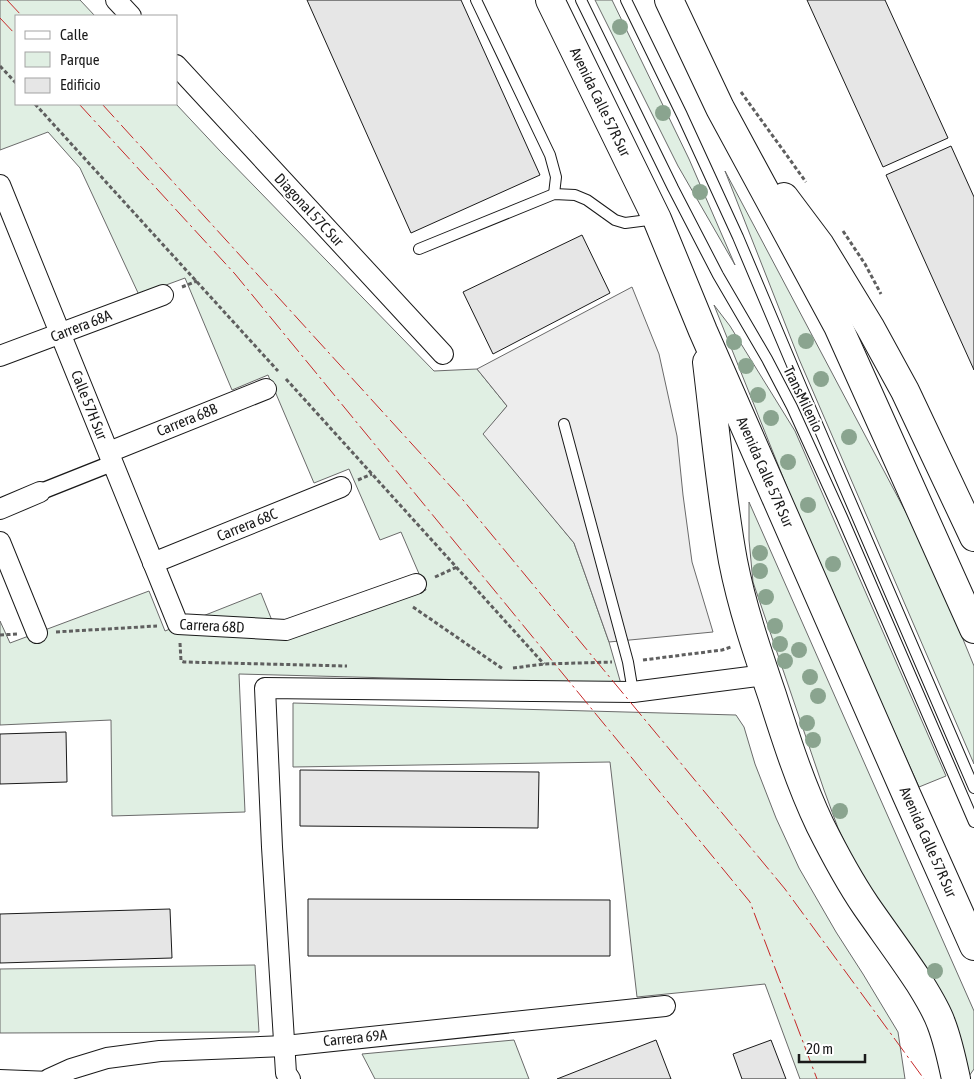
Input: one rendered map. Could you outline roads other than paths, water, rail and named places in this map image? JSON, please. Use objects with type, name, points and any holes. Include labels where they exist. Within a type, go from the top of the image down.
[{"type":"highway","name":"Avenida Calle 57R Sur","points":[[550,0],[656,219],[703,331],[974,946]]},
{"type":"highway","points":[[670,0],[720,108],[838,326],[974,629]]},
{"type":"highway","points":[[720,108],[820,245],[841,277],[905,391],[974,537]]},
{"type":"highway","points":[[703,331],[727,522],[734,562],[742,598],[765,675],[792,756],[820,825],[841,865],[930,1000],[941,1022],[956,1079]]},
{"type":"street","points":[[116,0],[130,15]]},
{"type":"street","name":"Diagonal 57C Sur","points":[[178,67],[443,354]]},
{"type":"street","name":"Calle 57H Sur","points":[[0,186],[5,212],[60,334],[178,624]]},
{"type":"street","name":"Carrera 68A","points":[[0,356],[163,295]]},
{"type":"street","name":"Carrera 68B","points":[[111,457],[266,388]]},
{"type":"street","points":[[0,509],[40,492],[111,457]]},
{"type":"street","name":"Carrera 68C","points":[[153,563],[341,487]]},
{"type":"street","points":[[0,542],[37,633]]},
{"type":"street","name":"Carrera 68D","points":[[178,624],[286,630],[416,584]]},
{"type":"street","points":[[290,1079],[286,1072],[272,847],[265,688],[633,692],[765,675]]},
{"type":"street","name":"Carrera 69A","points":[[52,1078],[71,1069],[107,1058],[160,1051],[285,1046],[665,1006]]},
{"type":"lane","points":[[476,0],[550,155],[556,177],[554,194]]},
{"type":"lane","name":"TransMilenio","points":[[582,0],[673,188],[718,275],[767,359],[792,407],[880,603],[974,822]]},
{"type":"lane","name":"TransMilenio","points":[[626,0],[738,237],[974,788]]},
{"type":"lane","points":[[419,249],[554,194],[575,195],[587,200],[615,220],[625,223],[656,219]]},
{"type":"lane","points":[[564,424],[628,662],[633,692]]},
{"type":"lane","points":[[0,1075],[52,1078]]}]
